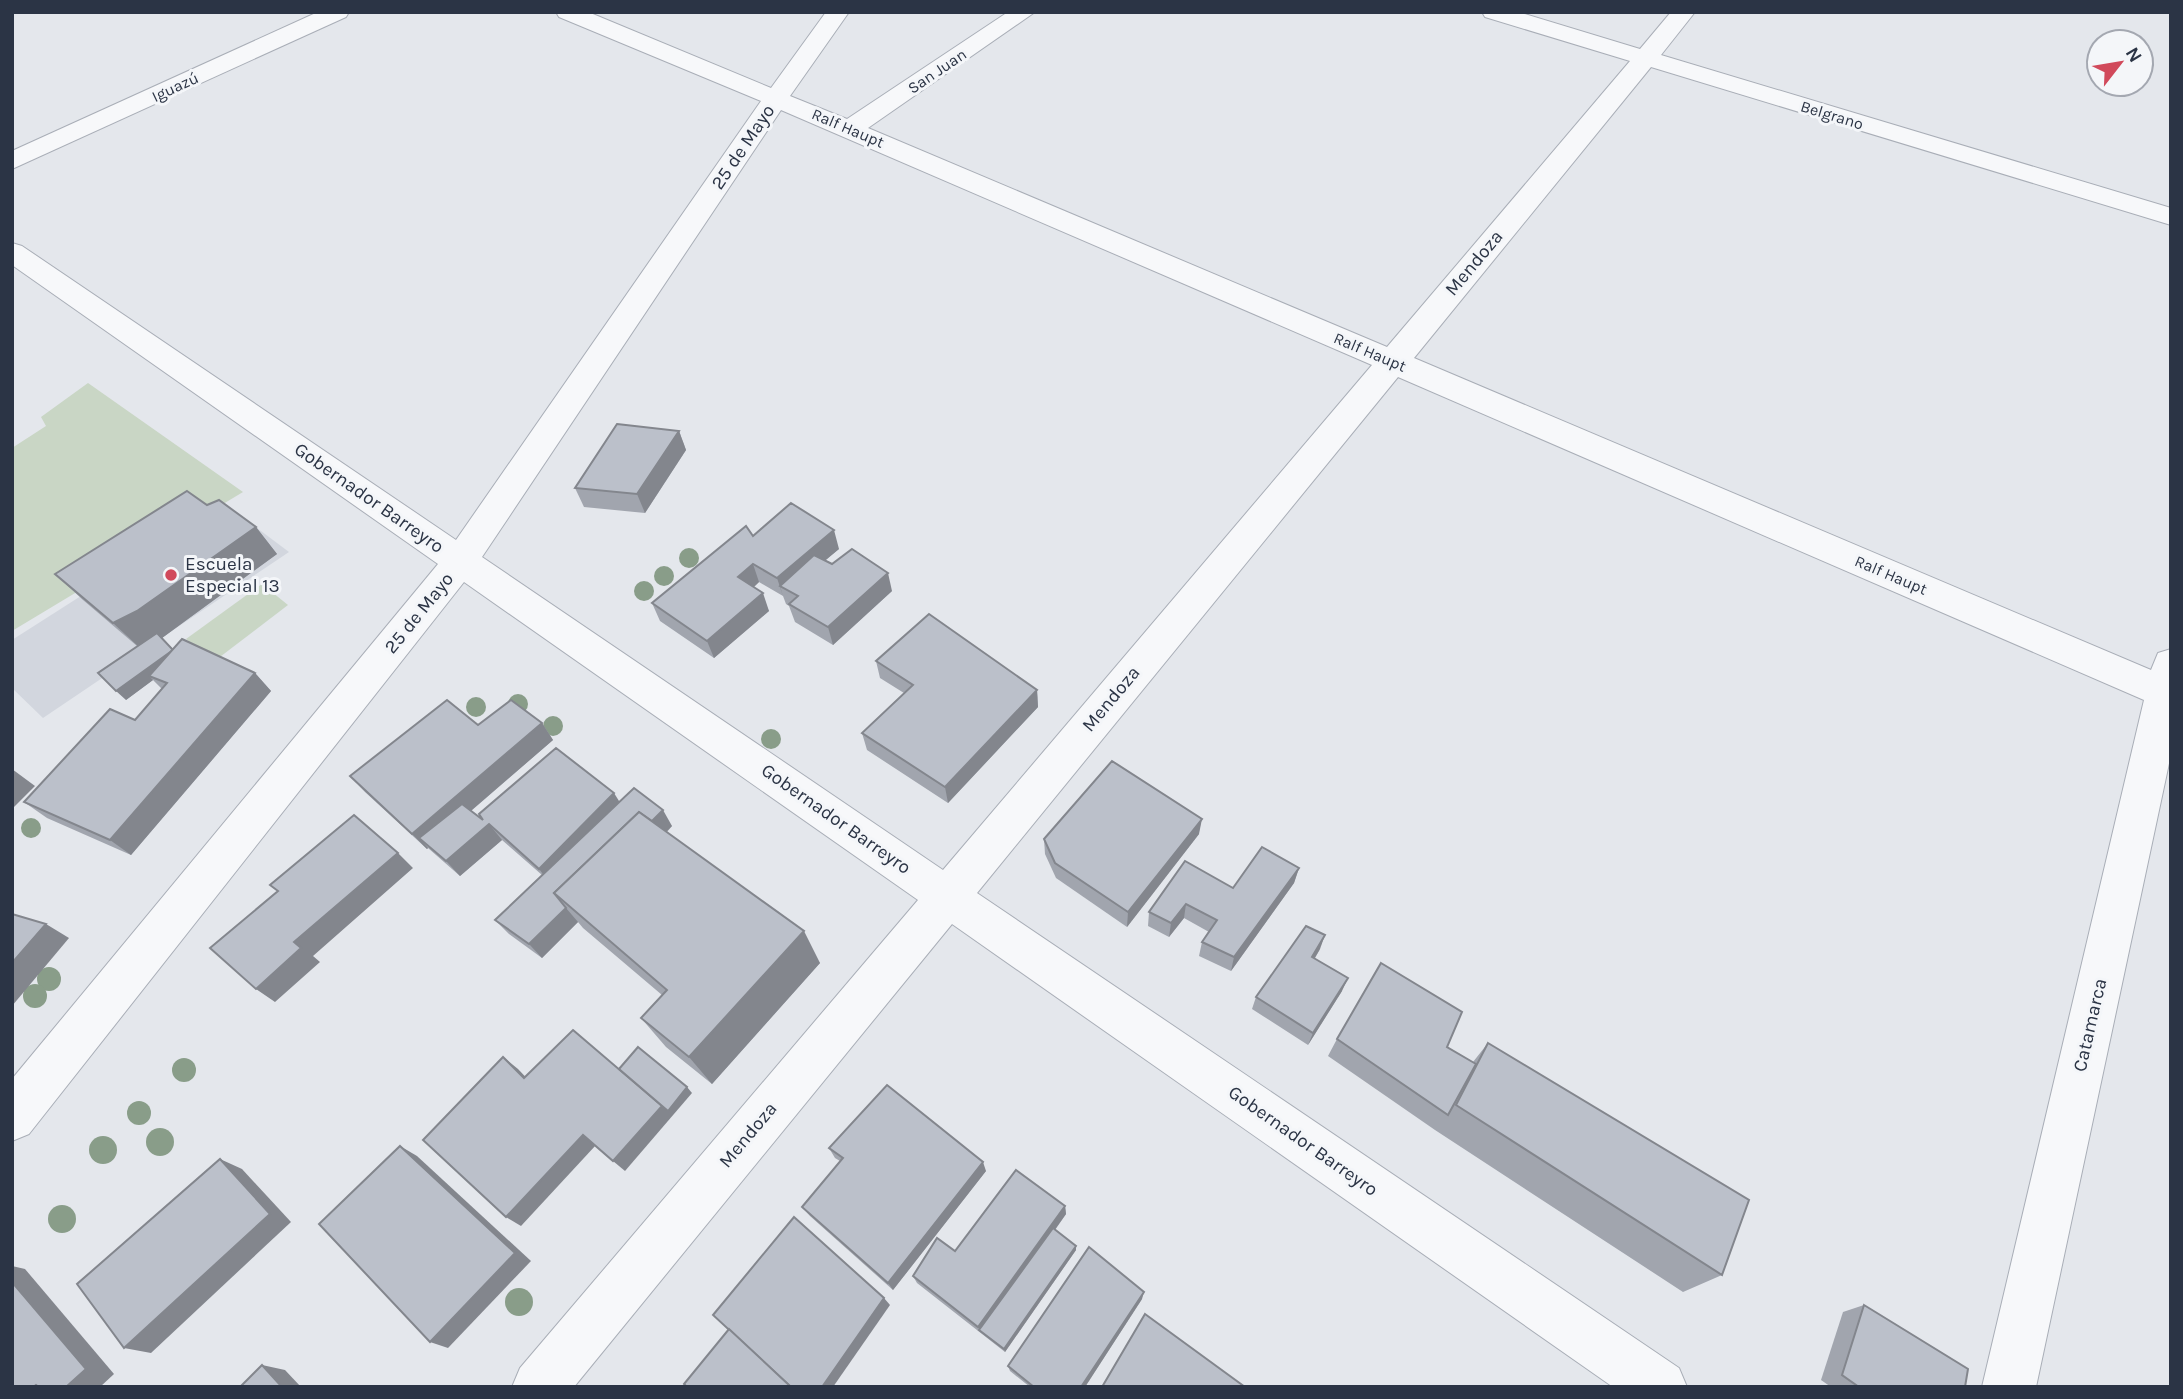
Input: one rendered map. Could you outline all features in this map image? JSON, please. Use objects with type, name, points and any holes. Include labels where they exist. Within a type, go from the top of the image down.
[{"type":"street","name":"Iguazú","points":[[12,161],[338,12]]},
{"type":"street","name":"Ralf Haupt","points":[[567,12],[776,98],[1392,361],[2169,684]]},
{"type":"street","name":"25 de Mayo","points":[[12,1117],[461,561],[776,98],[838,12]]},
{"type":"street","name":"San Juan","points":[[849,129],[1024,12]]},
{"type":"street","name":"Belgrano","points":[[1493,12],[2171,217]]},
{"type":"street","name":"Mendoza","points":[[539,1387],[1684,12]]},
{"type":"street","name":"Gobernador Barreyro","points":[[12,252],[1660,1387]]},
{"type":"street","name":"Catamarca","points":[[2009,1387],[2169,684]]},
{"type":"shaded area","points":[[225,504],[289,552],[43,718],[12,688],[12,640]]},
{"type":"green space","points":[[88,383],[243,492],[12,631],[12,448],[46,426],[41,417]]},
{"type":"green space","points":[[262,584],[288,605],[212,663],[186,639]]},
{"type":"building","points":[[617,424],[679,431],[637,494],[575,488]]},
{"type":"building","points":[[187,491],[207,505],[219,500],[256,527],[137,611],[113,623],[55,574]]},
{"type":"building","points":[[791,503],[834,530],[777,578],[753,564],[738,577],[763,593],[707,641],[652,603],[746,526],[753,536]]},
{"type":"building","points":[[852,549],[888,573],[828,627],[789,604],[798,596],[780,586],[814,555],[832,564]]},
{"type":"building","points":[[929,614],[1037,690],[945,787],[862,733],[913,685],[876,661]]},
{"type":"building","points":[[157,633],[173,650],[116,691],[98,673]]},
{"type":"building","points":[[182,639],[255,673],[110,840],[24,802],[110,709],[135,720],[167,683],[149,676]]},
{"type":"building","points":[[447,700],[478,725],[511,700],[542,723],[412,834],[350,776]]},
{"type":"building","points":[[556,748],[614,793],[539,869],[489,824],[446,861],[419,838],[462,804],[483,820],[479,814]]},
{"type":"building","points":[[1112,761],[1202,819],[1128,912],[1055,863],[1044,839]]},
{"type":"building","points":[[634,788],[663,810],[652,821],[639,812],[554,893],[566,908],[529,944],[495,920]]},
{"type":"building","points":[[639,812],[804,931],[689,1057],[641,1018],[667,990],[554,893]]},
{"type":"building","points":[[354,815],[398,853],[294,942],[301,948],[256,989],[210,948],[278,891],[270,885]]},
{"type":"building","points":[[1262,847],[1299,868],[1234,957],[1202,942],[1217,920],[1186,904],[1171,923],[1149,912],[1185,861],[1233,888]]},
{"type":"building","points":[[12,914],[46,924],[12,963]]},
{"type":"building","points":[[1306,926],[1325,935],[1312,957],[1348,978],[1313,1033],[1256,997]]},
{"type":"building","points":[[1381,963],[1462,1012],[1447,1047],[1476,1064],[1448,1115],[1337,1039]]},
{"type":"building","points":[[573,1030],[662,1106],[613,1161],[583,1135],[506,1217],[423,1140],[503,1057],[524,1078]]},
{"type":"building","points":[[1488,1043],[1749,1200],[1722,1275],[1456,1105]]},
{"type":"building","points":[[638,1047],[687,1087],[668,1111],[619,1069]]},
{"type":"building","points":[[887,1085],[983,1162],[888,1283],[802,1207],[843,1158],[829,1148]]},
{"type":"building","points":[[400,1146],[515,1253],[430,1342],[319,1224]]},
{"type":"building","points":[[220,1159],[270,1214],[124,1348],[77,1284]]},
{"type":"building","points":[[1016,1170],[1065,1206],[978,1327],[913,1276],[937,1238],[955,1251]]},
{"type":"building","points":[[794,1217],[884,1298],[822,1387],[791,1387],[713,1315]]},
{"type":"building","points":[[1053,1228],[1076,1246],[1004,1349],[979,1330]]},
{"type":"building","points":[[1089,1247],[1144,1292],[1081,1387],[1034,1387],[1008,1366]]},
{"type":"building","points":[[12,1282],[86,1369],[66,1387],[12,1387]]},
{"type":"building","points":[[1864,1305],[1968,1369],[1965,1387],[1859,1387],[1842,1375]]},
{"type":"building","points":[[1145,1314],[1245,1387],[1102,1387]]},
{"type":"building","points":[[729,1329],[791,1387],[687,1387],[684,1384]]},
{"type":"building","points":[[262,1365],[282,1387],[240,1387]]},
{"type":"place","name":"Escuela Especial 13","points":[[171,575]]}]
